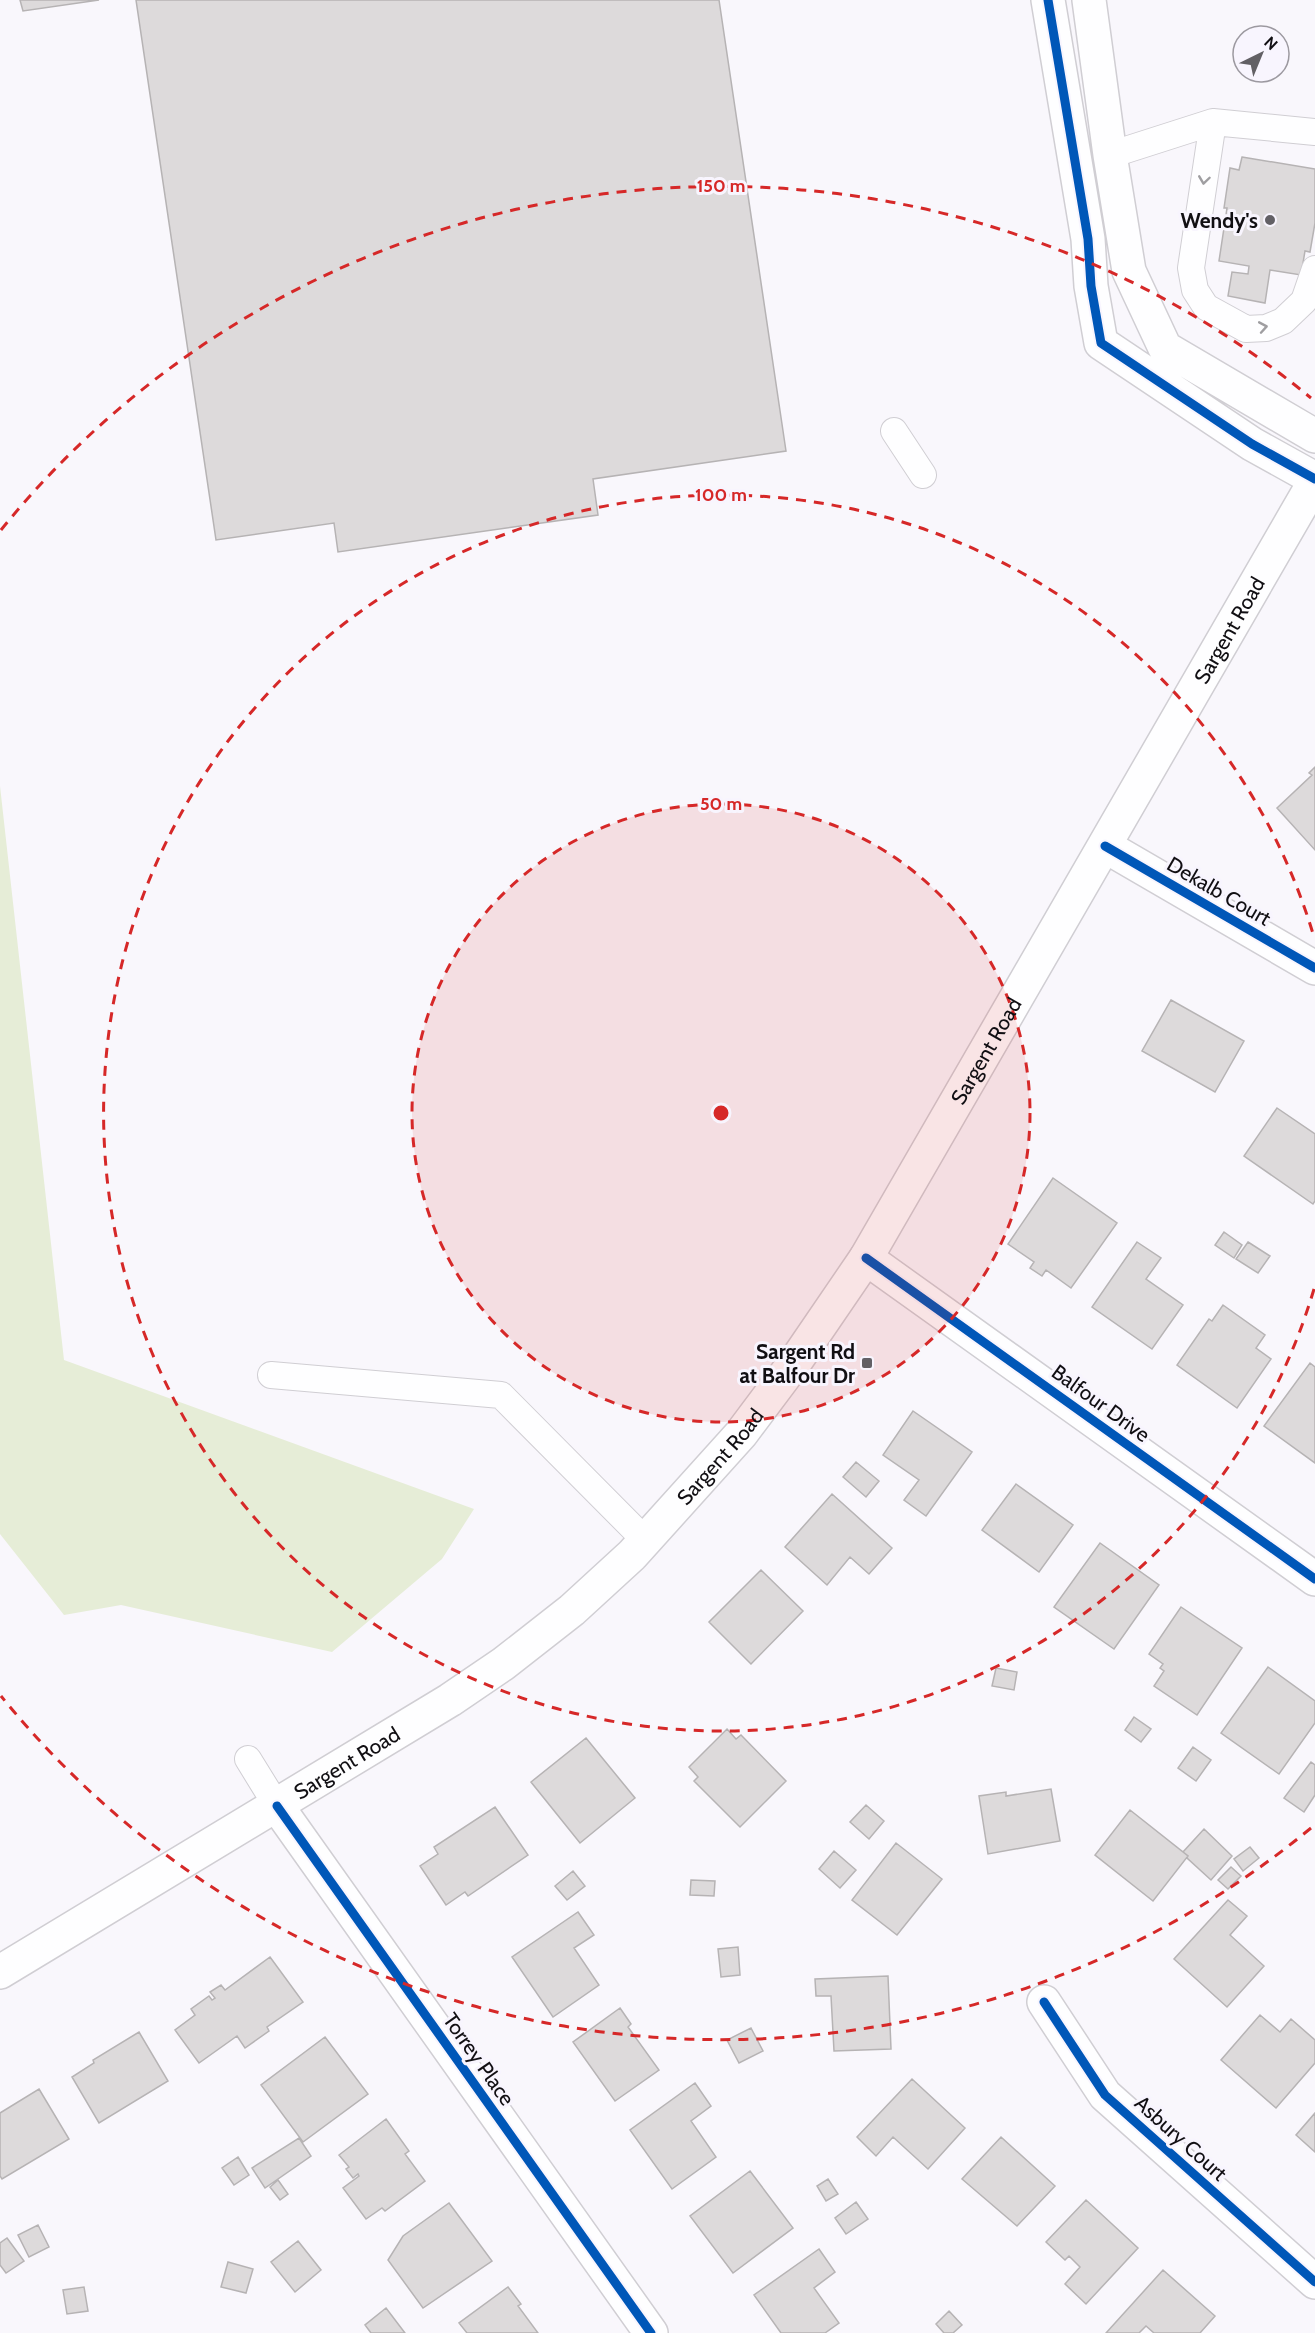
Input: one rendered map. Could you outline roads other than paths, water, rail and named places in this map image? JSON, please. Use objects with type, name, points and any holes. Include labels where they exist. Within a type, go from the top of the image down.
[{"type":"street","points":[[1048,0],[1060,126],[1079,241],[1091,285],[1101,343],[1252,444],[1315,480]]},
{"type":"street","points":[[1089,0],[1110,155],[1129,271],[1165,348],[1315,436]]},
{"type":"street","name":"Sargent Road","points":[[0,1972],[277,1806],[450,1700],[503,1664],[572,1610],[646,1541],[741,1434],[795,1362],[866,1258],[1315,480]]},
{"type":"street","name":"Dekalb Court","points":[[1105,846],[1315,968]]},
{"type":"street","name":"Balfour Drive","points":[[866,1258],[1315,1579]]},
{"type":"street","name":"Torrey Place","points":[[277,1806],[651,2333]]},
{"type":"street","name":"Asbury Court","points":[[1044,2002],[1105,2095],[1315,2282]]},
{"type":"lane","points":[[1212,122],[1191,268],[1195,290],[1206,307],[1246,329],[1266,328],[1283,321],[1304,301],[1315,269]]},
{"type":"lane","points":[[1110,155],[1212,122],[1315,132]]},
{"type":"lane","points":[[894,431],[922,475]]},
{"type":"lane","points":[[271,1375],[501,1395],[646,1541]]},
{"type":"lane","points":[[248,1759],[277,1806]]},
{"type":"place","name":"Wendy's","points":[[1270,220]]},
{"type":"place","name":"Sargent Rd at Balfour Dr","points":[[867,1363]]}]
